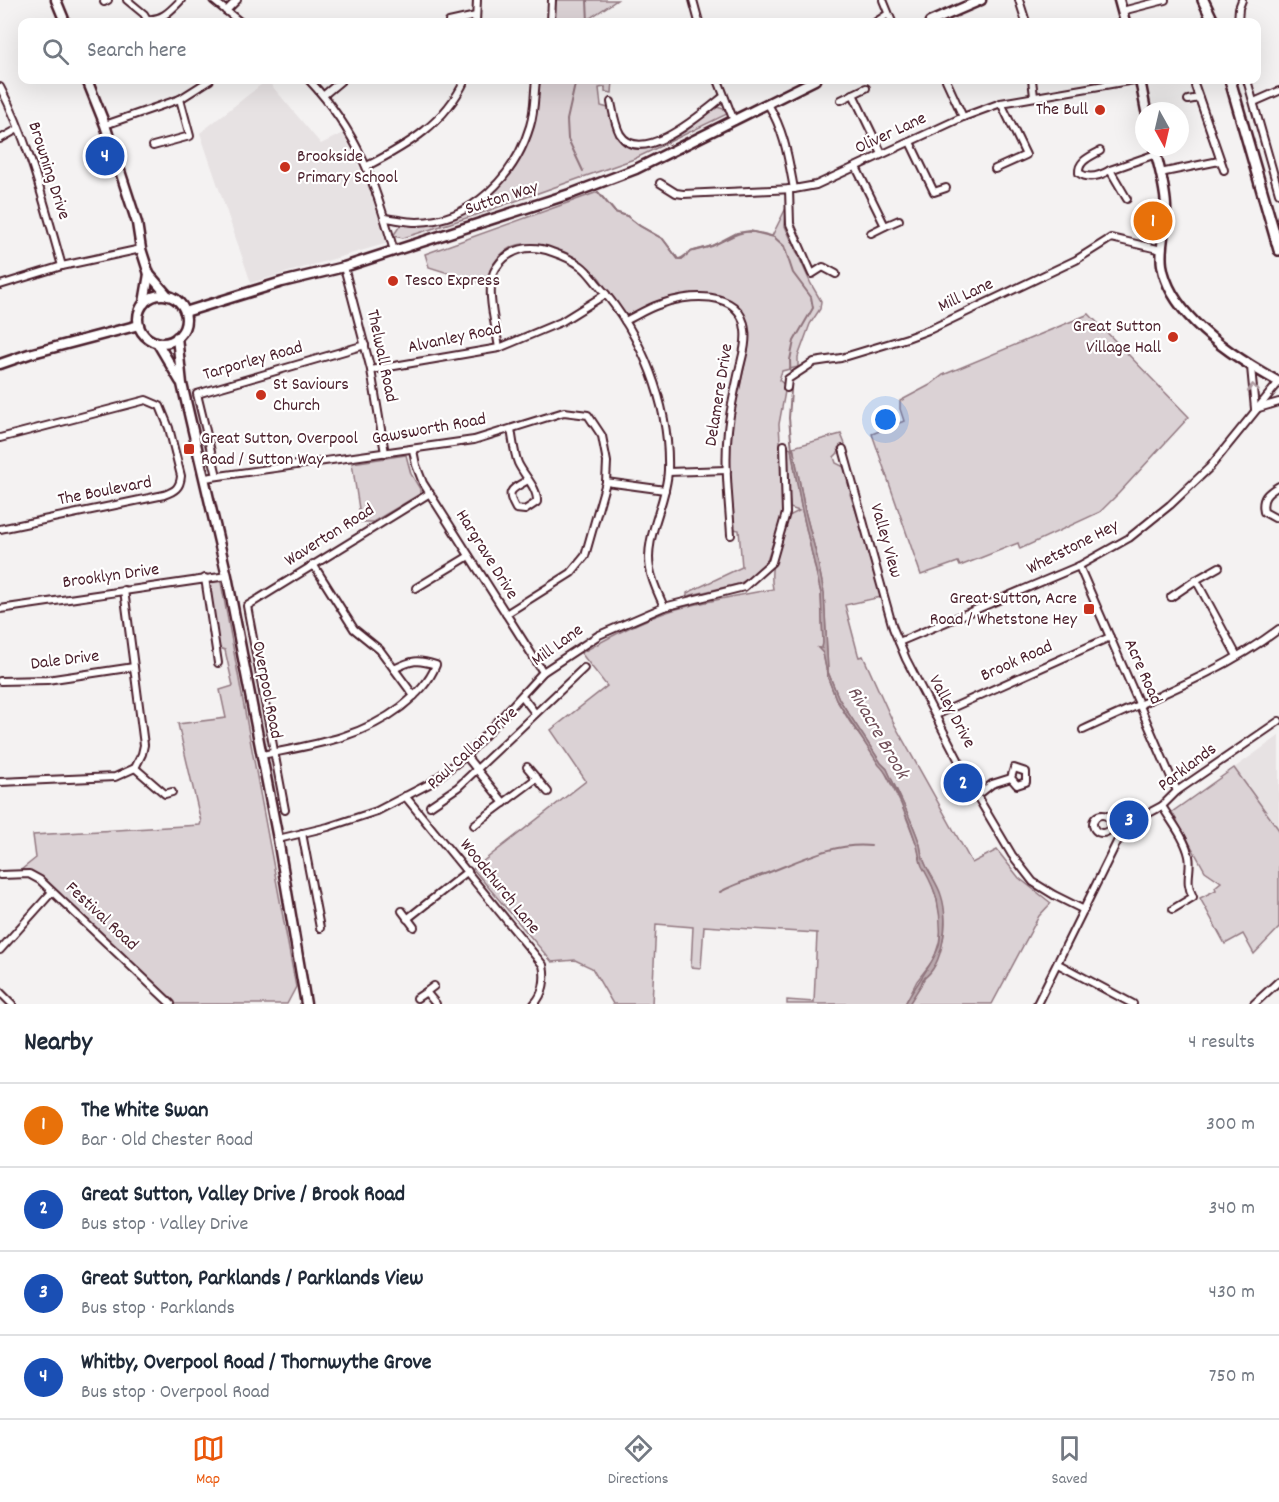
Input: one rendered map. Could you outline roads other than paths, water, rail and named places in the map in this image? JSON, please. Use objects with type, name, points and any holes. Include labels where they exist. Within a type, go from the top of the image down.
[{"type":"main road","points":[[56,0],[63,18]]},
{"type":"main road","points":[[939,18],[981,0]]},
{"type":"main road","points":[[1119,0],[1124,18]]},
{"type":"main road","points":[[1205,0],[1212,18]]},
{"type":"main road","points":[[89,84],[105,125],[137,223],[141,249],[149,274],[168,296]]},
{"type":"main road","name":"Sutton Way","points":[[185,312],[282,282],[344,267],[573,193],[636,169],[807,84]]},
{"type":"main road","points":[[1141,84],[1144,102]]},
{"type":"main road","points":[[1231,84],[1279,250]]},
{"type":"main road","points":[[1156,156],[1166,204],[1162,250],[1162,265],[1166,280],[1184,310],[1219,344],[1251,367],[1279,382]]},
{"type":"main road","points":[[144,303],[159,295],[176,299],[185,312],[184,328],[177,337],[170,341],[157,342],[143,333],[139,325],[138,317],[144,303],[149,274]]},
{"type":"main road","points":[[0,364],[139,325]]},
{"type":"main road","name":"Overpool Road","points":[[177,337],[182,384],[227,576],[262,755],[306,1004]]},
{"type":"main road","name":"Overpool Road","points":[[157,342],[182,384]]},
{"type":"street","points":[[127,0],[146,18]]},
{"type":"street","points":[[157,18],[164,16],[181,0]]},
{"type":"street","points":[[213,0],[235,18]]},
{"type":"street","points":[[226,11],[237,0]]},
{"type":"street","points":[[476,18],[477,0]]},
{"type":"street","points":[[551,18],[552,0]]},
{"type":"street","points":[[693,0],[698,18]]},
{"type":"street","points":[[883,0],[890,18]]},
{"type":"street","points":[[1018,0],[1025,18]]},
{"type":"street","points":[[1122,11],[1164,0]]},
{"type":"street","points":[[1238,18],[1242,0]]},
{"type":"street","points":[[882,18],[888,14]]},
{"type":"street","points":[[105,125],[180,99],[204,84]]},
{"type":"street","points":[[313,84],[324,95],[345,125],[367,166],[394,251]]},
{"type":"street","points":[[324,95],[337,84]]},
{"type":"street","points":[[367,166],[400,149],[432,126],[444,114],[463,84]]},
{"type":"street","points":[[385,218],[414,222],[439,220],[464,209],[492,189],[513,164],[527,133],[534,104],[536,84]]},
{"type":"street","points":[[719,84],[734,121]]},
{"type":"street","points":[[948,84],[963,117]]},
{"type":"street","points":[[1032,84],[1034,96]]},
{"type":"street","name":"Oliver Lane","points":[[660,183],[676,193],[683,194],[791,189],[816,185],[963,117],[1001,103],[1109,84]]},
{"type":"street","points":[[1248,84],[1279,193]]},
{"type":"street","points":[[1195,86],[1224,170]]},
{"type":"street","name":"Browning Drive","points":[[0,87],[10,105],[38,183],[62,266]]},
{"type":"street","points":[[841,100],[866,88]]},
{"type":"street","points":[[1254,102],[1279,92]]},
{"type":"street","points":[[853,94],[882,154]]},
{"type":"street","points":[[611,102],[619,133],[632,144],[641,145],[685,128],[723,97]]},
{"type":"street","points":[[1188,100],[1199,98]]},
{"type":"street","points":[[153,146],[190,136],[180,99]]},
{"type":"street","points":[[995,169],[1026,155],[1001,103]]},
{"type":"street","points":[[768,104],[786,142],[791,189],[790,224],[812,274],[823,267],[836,274]]},
{"type":"street","points":[[0,139],[18,129]]},
{"type":"street","points":[[910,142],[934,192],[946,188]]},
{"type":"street","points":[[1100,152],[1082,162],[1079,173],[1088,177],[1095,176],[1143,156]]},
{"type":"street","points":[[1160,173],[1219,160]]},
{"type":"street","points":[[856,167],[885,226]]},
{"type":"street","points":[[1110,170],[1127,199]]},
{"type":"street","points":[[871,233],[899,220]]},
{"type":"street","name":"Mill Lane","points":[[787,388],[788,379],[814,362],[841,358],[931,329],[1076,260],[1111,238],[1162,250]]},
{"type":"street","points":[[499,348],[491,279],[495,269],[505,257],[517,249],[532,248],[552,252],[579,264],[606,294],[625,321],[640,350],[660,403],[666,436],[668,472],[649,555],[652,576],[664,607]]},
{"type":"street","points":[[0,285],[62,266],[141,249]]},
{"type":"street","name":"Thelwall Road","points":[[344,267],[371,370],[385,453]]},
{"type":"street","name":"Alvanley Road","points":[[371,370],[499,348],[561,322],[606,294]]},
{"type":"street","name":"Delamere Drive","points":[[625,321],[658,304],[696,296],[722,299],[738,311],[743,320],[744,350],[728,426],[725,455],[730,535]]},
{"type":"street","name":"Tarporley Road","points":[[217,476],[197,394],[365,345]]},
{"type":"street","points":[[1251,367],[1255,409],[1279,402]]},
{"type":"street","name":"Whetstone Hey","points":[[899,642],[1079,566],[1129,538],[1170,505],[1210,467],[1279,382]]},
{"type":"street","name":"The Boulevard","points":[[0,438],[146,400],[160,405],[166,416],[181,476],[180,485],[174,491],[164,495],[0,529]]},
{"type":"street","name":"Gawsworth Road","points":[[205,478],[474,440],[564,412],[588,416],[602,436],[607,462],[606,482],[589,544],[580,563],[561,580],[506,614]]},
{"type":"street","points":[[511,429],[517,461],[528,480],[537,497],[537,502],[525,510],[516,509],[509,494],[511,490],[528,480]]},
{"type":"street","name":"Mill Lane","points":[[278,839],[328,827],[377,811],[446,772],[466,756],[543,672],[599,635],[664,607],[744,587],[772,562],[786,513],[784,445]]},
{"type":"street","name":"Valley View","points":[[843,449],[893,628],[899,642]]},
{"type":"street","name":"Hargrave Drive","points":[[413,450],[416,465],[430,493],[543,672]]},
{"type":"street","points":[[668,472],[727,470]]},
{"type":"street","points":[[606,482],[664,490]]},
{"type":"street","points":[[1275,518],[1264,513],[1262,504],[1264,498],[1279,486]]},
{"type":"street","name":"Waverton Road","points":[[247,606],[430,493]]},
{"type":"street","points":[[416,588],[469,556]]},
{"type":"street","points":[[314,564],[354,628],[380,650],[414,696]]},
{"type":"street","name":"Acre Road","points":[[1079,566],[1177,791]]},
{"type":"street","points":[[1171,597],[1220,567]]},
{"type":"street","name":"Brooklyn Drive","points":[[0,609],[227,576]]},
{"type":"street","points":[[205,578],[218,663]]},
{"type":"street","points":[[1196,580],[1237,656]]},
{"type":"street","points":[[0,782],[115,777],[135,768],[144,744],[124,590]]},
{"type":"street","name":"Overpool Road","points":[[247,606],[285,810]]},
{"type":"street","points":[[1083,730],[1186,683],[1237,656],[1279,629]]},
{"type":"street","name":"Brook Road","points":[[936,715],[1110,637]]},
{"type":"street","name":"Valley Drive","points":[[899,642],[977,796],[1012,855],[1033,882],[1084,910]]},
{"type":"street","points":[[262,755],[338,740],[383,720],[414,696],[428,681],[436,664],[420,660],[394,669]]},
{"type":"street","name":"Dale Drive","points":[[0,681],[47,680],[134,667]]},
{"type":"street","name":"Paul Callan Drive","points":[[430,806],[458,787],[584,668]]},
{"type":"street","name":"Paul Callan Drive","points":[[522,696],[535,713]]},
{"type":"street","name":"Parklands","points":[[1037,1004],[1117,842],[1147,814],[1162,806],[1177,791],[1279,721]]},
{"type":"street","points":[[466,756],[504,803]]},
{"type":"street","points":[[527,767],[548,792]]},
{"type":"street","points":[[135,768],[167,795]]},
{"type":"street","points":[[474,825],[537,778]]},
{"type":"street","points":[[977,796],[992,784],[1011,778]]},
{"type":"street","name":"Woodchurch Lane","points":[[405,796],[543,965],[545,974],[542,993],[534,1004]]},
{"type":"street","points":[[1162,806],[1186,848],[1190,862],[1188,880],[1193,897],[1173,909]]},
{"type":"street","points":[[1106,831],[1117,842]]},
{"type":"street","points":[[302,833],[320,928]]},
{"type":"street","points":[[407,919],[468,871]]},
{"type":"street","name":"Festival Road","points":[[0,875],[29,874],[40,880],[171,1004]]},
{"type":"street","points":[[0,950],[52,892]]},
{"type":"street","points":[[402,911],[414,927]]},
{"type":"street","points":[[1058,964],[1124,1002],[1133,1004]]},
{"type":"street","points":[[1254,1004],[1279,981]]},
{"type":"street","points":[[417,998],[434,986]]},
{"type":"street","points":[[0,992],[12,1004]]},
{"type":"street","points":[[426,992],[435,1004]]},
{"type":"waterway","points":[[587,0],[588,18]]},
{"type":"waterway","points":[[575,84],[567,120],[568,139],[583,171]]},
{"type":"waterway","points":[[598,192],[615,212],[627,216],[663,239],[678,259],[682,259],[690,252],[712,246],[737,233],[750,231],[774,237],[784,246],[793,273],[811,297],[813,308],[794,341],[790,360],[789,418],[792,450]]},
{"type":"waterway","points":[[720,892],[828,850],[871,846]]},
{"type":"place","name":"The Bull","points":[[1100,110]]},
{"type":"place","name":"Whitby, Overpool Road / Thornwythe Grove","points":[[105,156]]},
{"type":"place","name":"Brookside Primary School","points":[[285,167]]},
{"type":"place","name":"The White Swan","points":[[1153,221]]},
{"type":"place","name":"Tesco Express","points":[[393,281]]},
{"type":"place","name":"Great Sutton Village Hall","points":[[1173,337]]},
{"type":"place","name":"St Saviours Church","points":[[261,395]]},
{"type":"place","name":"Great Sutton, Overpool Road / Sutton Way","points":[[189,449]]},
{"type":"place","name":"Great Sutton, Acre Road / Whetstone Hey","points":[[1089,609]]},
{"type":"place","name":"Great Sutton, Valley Drive / Brook Road","points":[[963,783]]},
{"type":"place","name":"Great Sutton, Parklands / Parklands View","points":[[1129,820]]},
{"type":"water label","name":"Rivacre Brook","points":[[877,733]]}]
